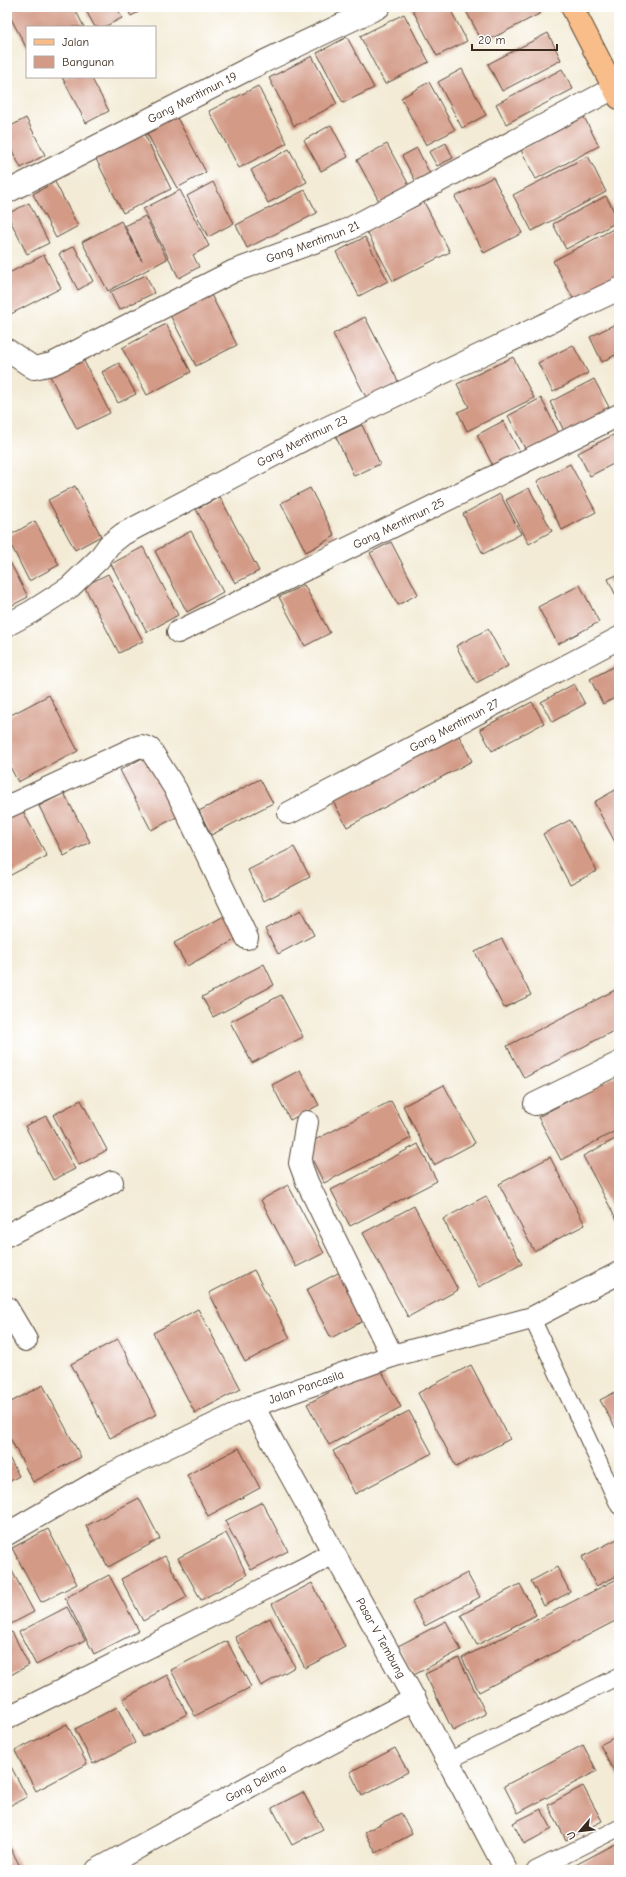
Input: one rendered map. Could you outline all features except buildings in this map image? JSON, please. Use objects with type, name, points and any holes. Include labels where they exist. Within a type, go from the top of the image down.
[{"type":"main road","points":[[572,7],[617,93]]},
{"type":"street","name":"Gang Mentimun 19","points":[[7,192],[246,70],[379,7]]},
{"type":"street","name":"Gang Mentimun 21","points":[[7,350],[34,368],[52,364],[234,271],[347,230],[617,93]]},
{"type":"street","name":"Gang Mentimun 23","points":[[7,625],[31,612],[70,587],[99,559],[109,545],[123,534],[312,435],[619,290]]},
{"type":"street","name":"Gang Mentimun 25","points":[[178,632],[619,415]]},
{"type":"street","name":"Gang Mentimun 27","points":[[289,813],[619,638]]},
{"type":"street","points":[[7,807],[135,748],[141,746],[150,749],[155,754],[176,790],[247,938]]},
{"type":"street","points":[[535,1104],[619,1063]]},
{"type":"street","points":[[307,1122],[300,1163],[307,1182],[392,1356]]},
{"type":"street","points":[[7,1235],[112,1182]]},
{"type":"street","name":"Jalan Pancasila","points":[[7,1534],[107,1476],[253,1406],[392,1356],[532,1318],[619,1274]]},
{"type":"street","points":[[7,1308],[26,1340]]},
{"type":"street","name":"Pasar V Tembung","points":[[253,1406],[450,1760],[506,1870]]},
{"type":"street","points":[[7,1718],[306,1568],[333,1552]]},
{"type":"street","name":"Gang Delima","points":[[98,1870],[272,1774],[415,1699]]},
{"type":"lane","points":[[532,1318],[619,1506]]},
{"type":"lane","points":[[450,1760],[619,1676]]},
{"type":"lane","points":[[535,1870],[619,1828]]}]
